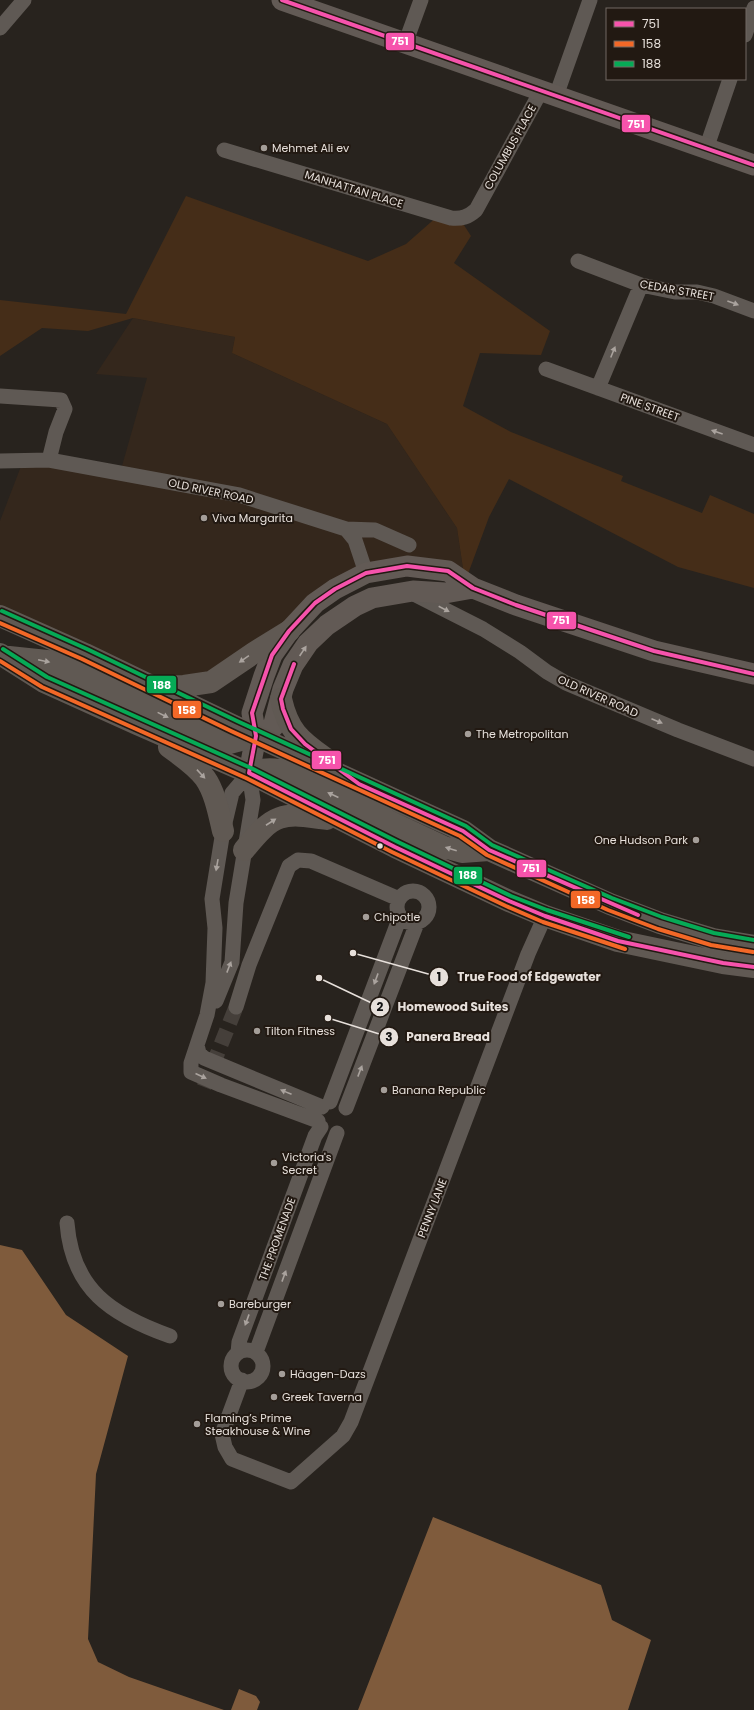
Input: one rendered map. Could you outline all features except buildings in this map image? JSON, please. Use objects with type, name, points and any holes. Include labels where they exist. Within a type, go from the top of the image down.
[{"type":"main road","points":[[283,1],[754,165]]},
{"type":"main road","points":[[249,773],[256,736],[252,713],[272,655],[289,631],[315,603],[335,589],[366,573],[407,566],[448,571],[473,588],[516,605],[654,651],[754,674]]},
{"type":"main road","points":[[3,655],[47,661],[73,671],[219,742],[230,743],[267,732],[273,727],[293,665],[308,643],[327,625],[355,606],[372,598],[409,592],[445,593],[473,588]]},
{"type":"main road","points":[[0,616],[85,654],[256,736],[463,831],[489,850],[610,904],[660,923],[713,939],[754,946]]},
{"type":"main road","points":[[154,687],[184,686],[211,682],[289,631]]},
{"type":"main road","points":[[3,655],[44,682],[249,773],[509,901],[545,916],[618,941],[723,963],[754,967]]},
{"type":"main road","points":[[281,699],[283,709],[291,729],[305,744],[360,784]]},
{"type":"main road","points":[[137,724],[191,763],[205,778],[216,802],[223,831]]},
{"type":"main road","points":[[249,773],[259,769],[270,768],[279,770],[444,847],[462,852],[489,850]]},
{"type":"main road","points":[[244,850],[262,829],[276,819],[293,815],[344,821]]},
{"type":"street","points":[[0,28],[24,0]]},
{"type":"street","points":[[405,44],[421,0]]},
{"type":"street","name":"COLUMBUS PLACE","points":[[479,203],[548,94],[590,0]]},
{"type":"street","points":[[746,32],[754,8]]},
{"type":"street","points":[[706,148],[730,80]]},
{"type":"street","name":"MANHATTAN PLACE","points":[[224,150],[451,218],[460,219],[469,216],[476,210],[479,203]]},
{"type":"street","name":"CEDAR STREET","points":[[578,261],[641,285],[675,292],[697,292],[714,296],[754,311]]},
{"type":"street","points":[[598,388],[641,285]]},
{"type":"street","name":"PINE STREET","points":[[546,369],[754,445]]},
{"type":"street","points":[[0,396],[61,400],[65,409],[56,432],[49,460]]},
{"type":"street","name":"OLD RIVER ROAD","points":[[0,461],[49,460],[239,496],[346,529],[375,530],[409,544]]},
{"type":"street","points":[[346,529],[356,540],[366,573]]},
{"type":"street","name":"OLD RIVER ROAD","points":[[409,592],[483,629],[566,683],[678,730],[754,759]]},
{"type":"street","points":[[249,773],[232,793],[223,831],[212,899],[214,928],[212,984],[207,1015],[191,1063],[191,1072],[320,1124]]},
{"type":"street","points":[[207,1015],[216,1002],[232,962],[236,903],[253,800],[249,773]]},
{"type":"street","points":[[236,1007],[249,965],[289,866],[298,860],[311,861],[399,899]]},
{"type":"street","points":[[415,891],[426,898],[429,910],[417,923],[405,921],[400,917],[398,911],[397,905],[399,899],[403,894],[415,891]]},
{"type":"street","name":"PENNY LANE","points":[[242,1380],[222,1434],[225,1447],[232,1459],[291,1482],[343,1436],[351,1422],[528,954],[545,916]]},
{"type":"street","points":[[197,1045],[199,1053],[204,1058],[326,1104],[342,1104],[345,1121],[325,1131],[320,1124],[318,1115],[326,1104],[400,917]]},
{"type":"street","name":"THE PROMENADE","points":[[256,1352],[345,1121],[417,923]]},
{"type":"street","name":"THE PROMENADE","points":[[238,1353],[239,1342],[320,1124]]},
{"type":"street","points":[[66,1223],[71,1255],[88,1286],[103,1302],[146,1327],[170,1336]]},
{"type":"street","points":[[247,1350],[256,1352],[262,1360],[262,1370],[260,1375],[252,1381],[242,1380],[234,1374],[232,1370],[232,1361],[238,1353],[247,1350]]},
{"type":"shaded area","points":[[186,196],[368,261],[406,244],[439,215],[460,219],[471,236],[454,263],[550,331],[541,355],[480,353],[463,406],[511,432],[623,476],[621,481],[702,513],[710,495],[754,514],[754,588],[678,567],[509,479],[489,517],[465,582],[457,528],[387,424],[232,353],[235,337],[133,318],[88,331],[42,328],[0,356],[0,300],[126,314]]},
{"type":"shaded area","points":[[133,318],[235,337],[232,353],[387,424],[457,528],[465,582],[448,571],[366,573],[211,682],[154,687],[0,616],[0,521],[23,461],[120,473],[147,378],[96,374]]},
{"type":"shaded area","points":[[0,1245],[22,1250],[66,1315],[128,1356],[96,1474],[88,1639],[98,1662],[129,1677],[224,1710],[0,1710]]},
{"type":"shaded area","points":[[433,1517],[601,1585],[612,1620],[651,1640],[628,1710],[358,1710]]},
{"type":"shaded area","points":[[239,1689],[256,1696],[260,1702],[257,1710],[231,1710]]},
{"type":"tunnel","points":[[204,1087],[236,1007]]},
{"type":"transit line","name":"751","points":[[282,0],[754,165]]},
{"type":"transit line","name":"751","points":[[754,674],[654,651],[516,605],[473,588],[448,571],[407,566],[366,573],[335,589],[315,603],[289,631],[272,655],[252,713],[256,736],[249,773],[395,847],[509,901],[545,916],[618,941],[723,963],[754,967]]},
{"type":"transit line","name":"188","points":[[2,611],[87,649],[237,721],[466,826],[492,845],[612,898],[662,917],[714,933],[754,940]]},
{"type":"transit line","name":"158","points":[[0,623],[82,659],[231,731],[460,836],[487,855],[608,910],[658,929],[711,945],[753,952]]},
{"type":"transit line","name":"188","points":[[3,649],[47,677],[251,768],[398,842],[511,896],[547,910],[629,937]]},
{"type":"transit line","name":"158","points":[[0,661],[42,687],[246,778],[392,852],[506,906],[543,922],[625,949]]},
{"type":"transit line","name":"751","points":[[294,664],[281,699],[283,709],[291,729],[305,744],[359,784],[463,831],[489,850],[638,915]]},
{"type":"place","name":"Mehmet Ali ev","points":[[264,148]]},
{"type":"place","name":"Viva Margarita","points":[[204,518]]},
{"type":"place","name":"The Metropolitan","points":[[468,734]]},
{"type":"place","name":"One Hudson Park","points":[[696,840]]},
{"type":"place","name":"Chipotle","points":[[366,917]]},
{"type":"place","name":"True Food of Edgewater","points":[[353,953]]},
{"type":"place","name":"Homewood Suites","points":[[319,978]]},
{"type":"place","name":"Panera Bread","points":[[328,1018]]},
{"type":"place","name":"Tilton Fitness","points":[[257,1031]]},
{"type":"place","name":"Banana Republic","points":[[384,1090]]},
{"type":"place","name":"Victoria's Secret","points":[[274,1163]]},
{"type":"place","name":"Bareburger","points":[[221,1304]]},
{"type":"place","name":"Häagen-Dazs","points":[[282,1374]]},
{"type":"place","name":"Greek Taverna","points":[[274,1397]]},
{"type":"place","name":"Flaming’s Prime Steakhouse & Wine","points":[[197,1424]]}]
